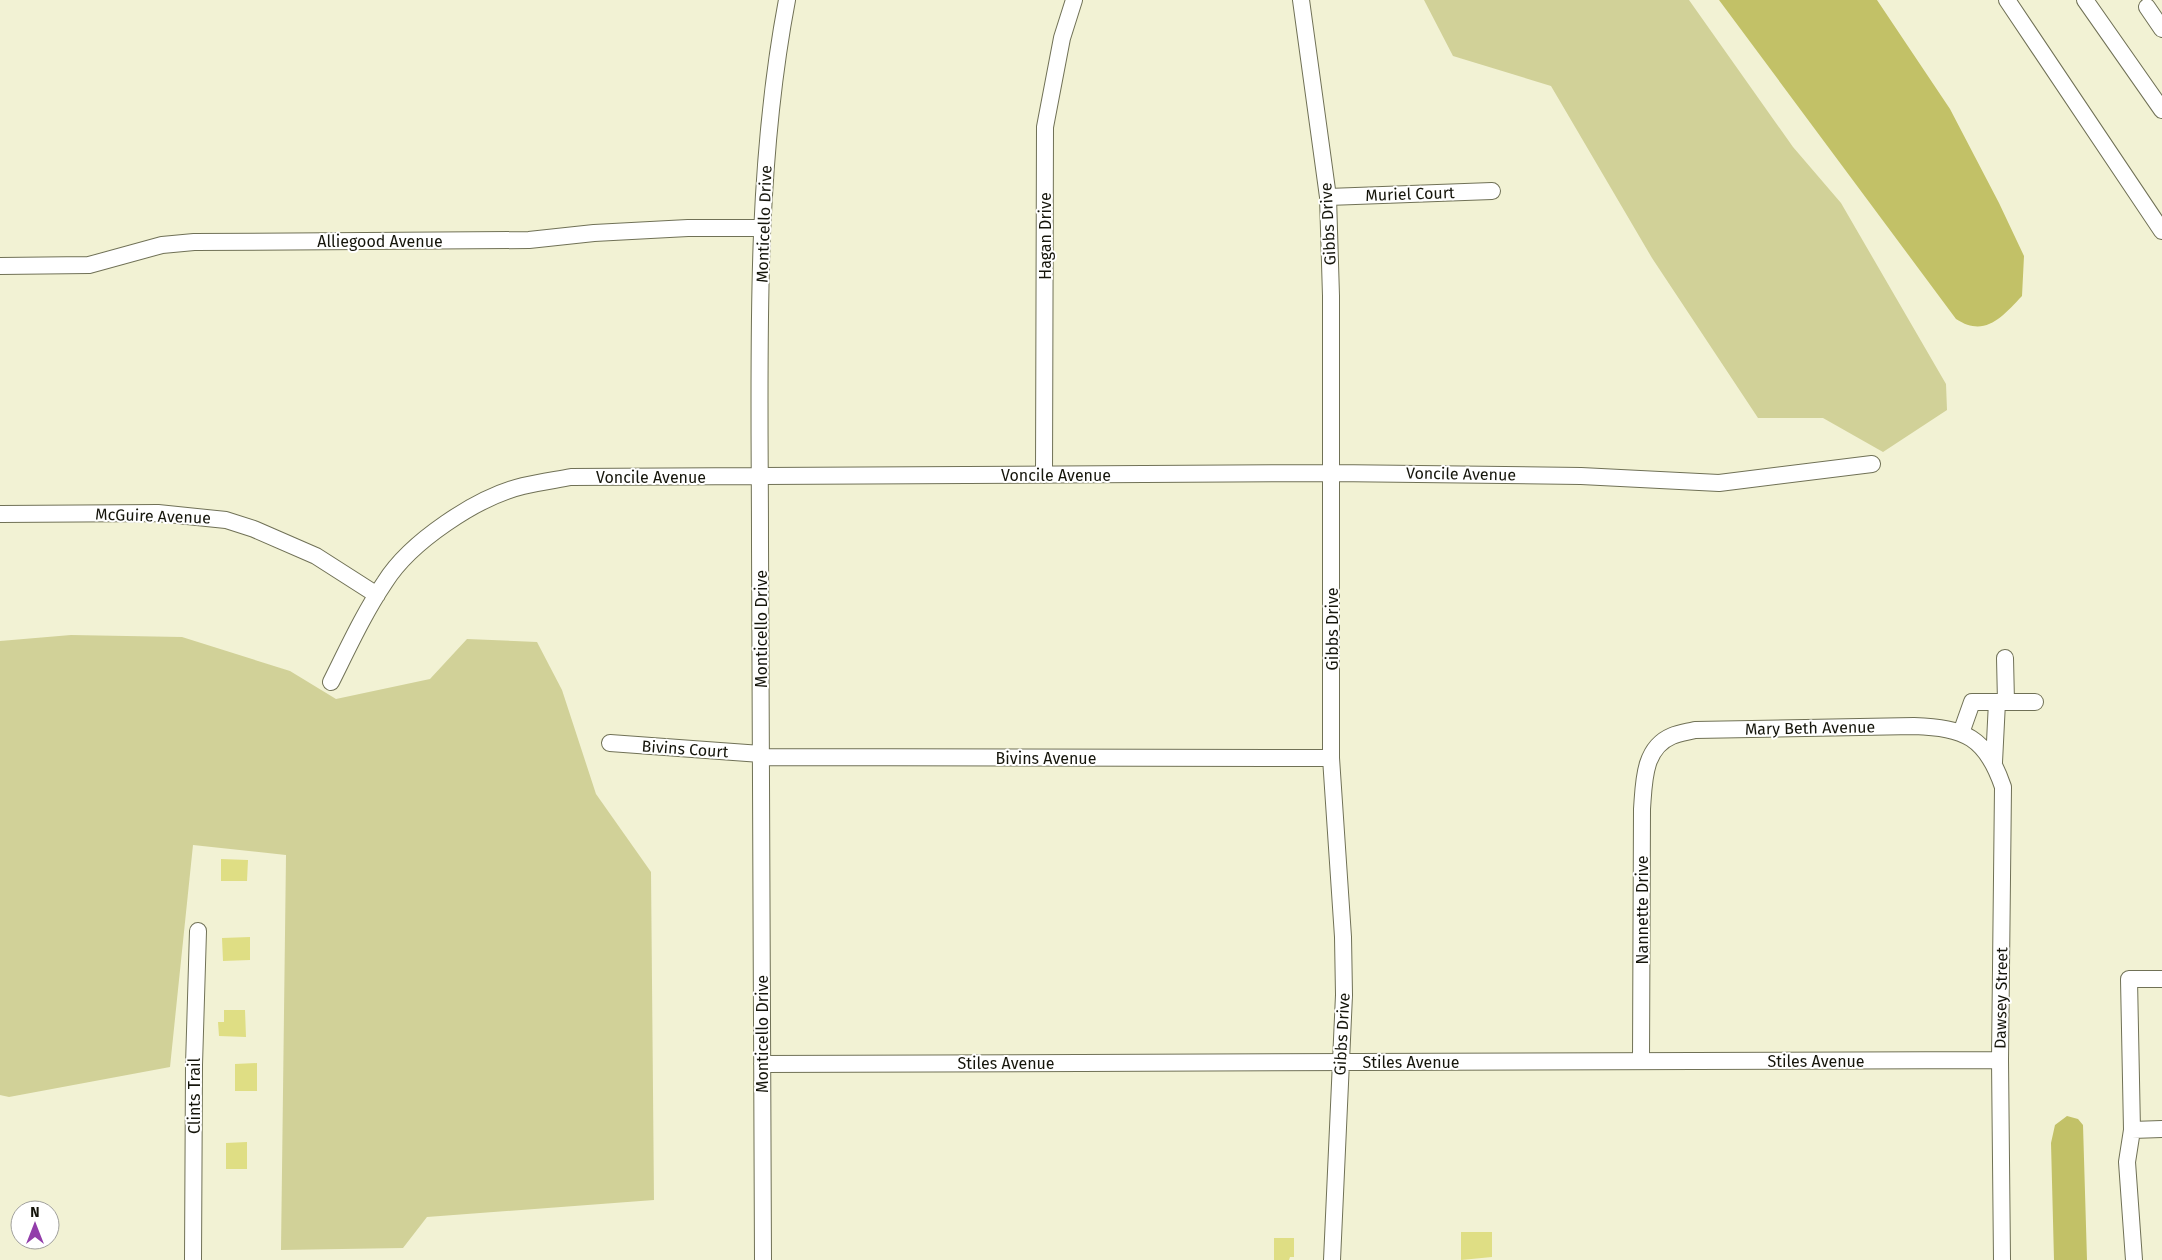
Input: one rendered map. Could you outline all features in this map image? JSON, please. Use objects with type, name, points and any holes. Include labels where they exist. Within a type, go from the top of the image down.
[{"type":"street","name":"Monticello Drive","points":[[764,1260],[760,477],[761,228],[768,128],[787,0]]},
{"type":"street","name":"Hagan Drive","points":[[1044,475],[1045,127],[1062,38],[1074,0]]},
{"type":"street","name":"Gibbs Drive","points":[[1300,0],[1328,197],[1331,296],[1332,758],[1344,937],[1344,995],[1332,1260]]},
{"type":"street","points":[[2007,0],[2162,230]]},
{"type":"street","points":[[2085,0],[2159,100]]},
{"type":"street","points":[[2146,7],[2162,29]]},
{"type":"street","name":"Muriel Court","points":[[1328,197],[1492,191]]},
{"type":"street","name":"Alliegood Avenue","points":[[0,266],[90,265],[162,246],[194,242],[529,240],[594,233],[688,228],[761,228]]},
{"type":"street","name":"Voncile Avenue","points":[[330,682],[386,580],[431,534],[453,518],[485,500],[521,486],[571,477],[1332,473],[1581,476],[1719,483],[1872,464]]},
{"type":"street","name":"McGuire Avenue","points":[[0,514],[158,513],[226,520],[254,528],[316,556],[377,595]]},
{"type":"street","points":[[1994,762],[2005,658]]},
{"type":"street","points":[[1961,733],[1972,702],[2036,702]]},
{"type":"street","name":"Mary Beth Avenue","points":[[1648,760],[1659,745],[1671,737],[1695,730],[1941,727],[1961,733],[1979,744]]},
{"type":"street","name":"Bivins Court","points":[[610,743],[761,756]]},
{"type":"street","name":"Dawsey Street","points":[[1979,744],[1994,762],[2003,787],[2000,1060],[2002,1260]]},
{"type":"street","name":"Bivins Avenue","points":[[761,756],[1332,758]]},
{"type":"street","name":"Nannette Drive","points":[[1641,1061],[1642,809],[1644,780],[1648,760]]},
{"type":"street","name":"Clints Trail","points":[[193,1260],[194,1065],[198,931]]},
{"type":"street","points":[[2134,1260],[2127,1162],[2132,1130],[2129,979],[2162,979]]},
{"type":"street","name":"Stiles Avenue","points":[[762,1064],[2000,1060]]},
{"type":"street","points":[[2132,1130],[2162,1129]]},
{"type":"green space","points":[[1424,0],[1689,0],[1793,147],[1841,203],[1946,384],[1947,410],[1883,452],[1823,418],[1758,418],[1652,258],[1551,86],[1453,56]]},
{"type":"green space","points":[[71,635],[182,637],[290,671],[336,699],[430,679],[467,639],[537,642],[562,690],[596,794],[651,872],[654,1200],[427,1217],[403,1248],[281,1250],[286,855],[193,845],[170,1067],[9,1097],[0,1095],[0,641]]},
{"type":"shaded area","points":[[1719,0],[1877,0],[1950,109],[1999,203],[2024,256],[2022,296],[2000,318],[1984,326],[1966,324],[1956,319]]},
{"type":"shaded area","points":[[2067,1116],[2078,1119],[2083,1125],[2087,1260],[2054,1260],[2051,1143],[2055,1125]]},
{"type":"building","points":[[221,859],[248,860],[247,881],[221,881]]},
{"type":"building","points":[[250,937],[250,960],[223,961],[222,938]]},
{"type":"building","points":[[224,1010],[245,1010],[246,1037],[219,1036],[218,1022],[224,1022]]},
{"type":"building","points":[[257,1063],[257,1091],[235,1091],[235,1064]]},
{"type":"building","points":[[247,1142],[247,1169],[226,1169],[226,1143]]},
{"type":"building","points":[[1461,1232],[1492,1232],[1492,1257],[1461,1260]]},
{"type":"building","points":[[1274,1238],[1294,1238],[1294,1257],[1290,1257],[1289,1260],[1274,1260]]}]
